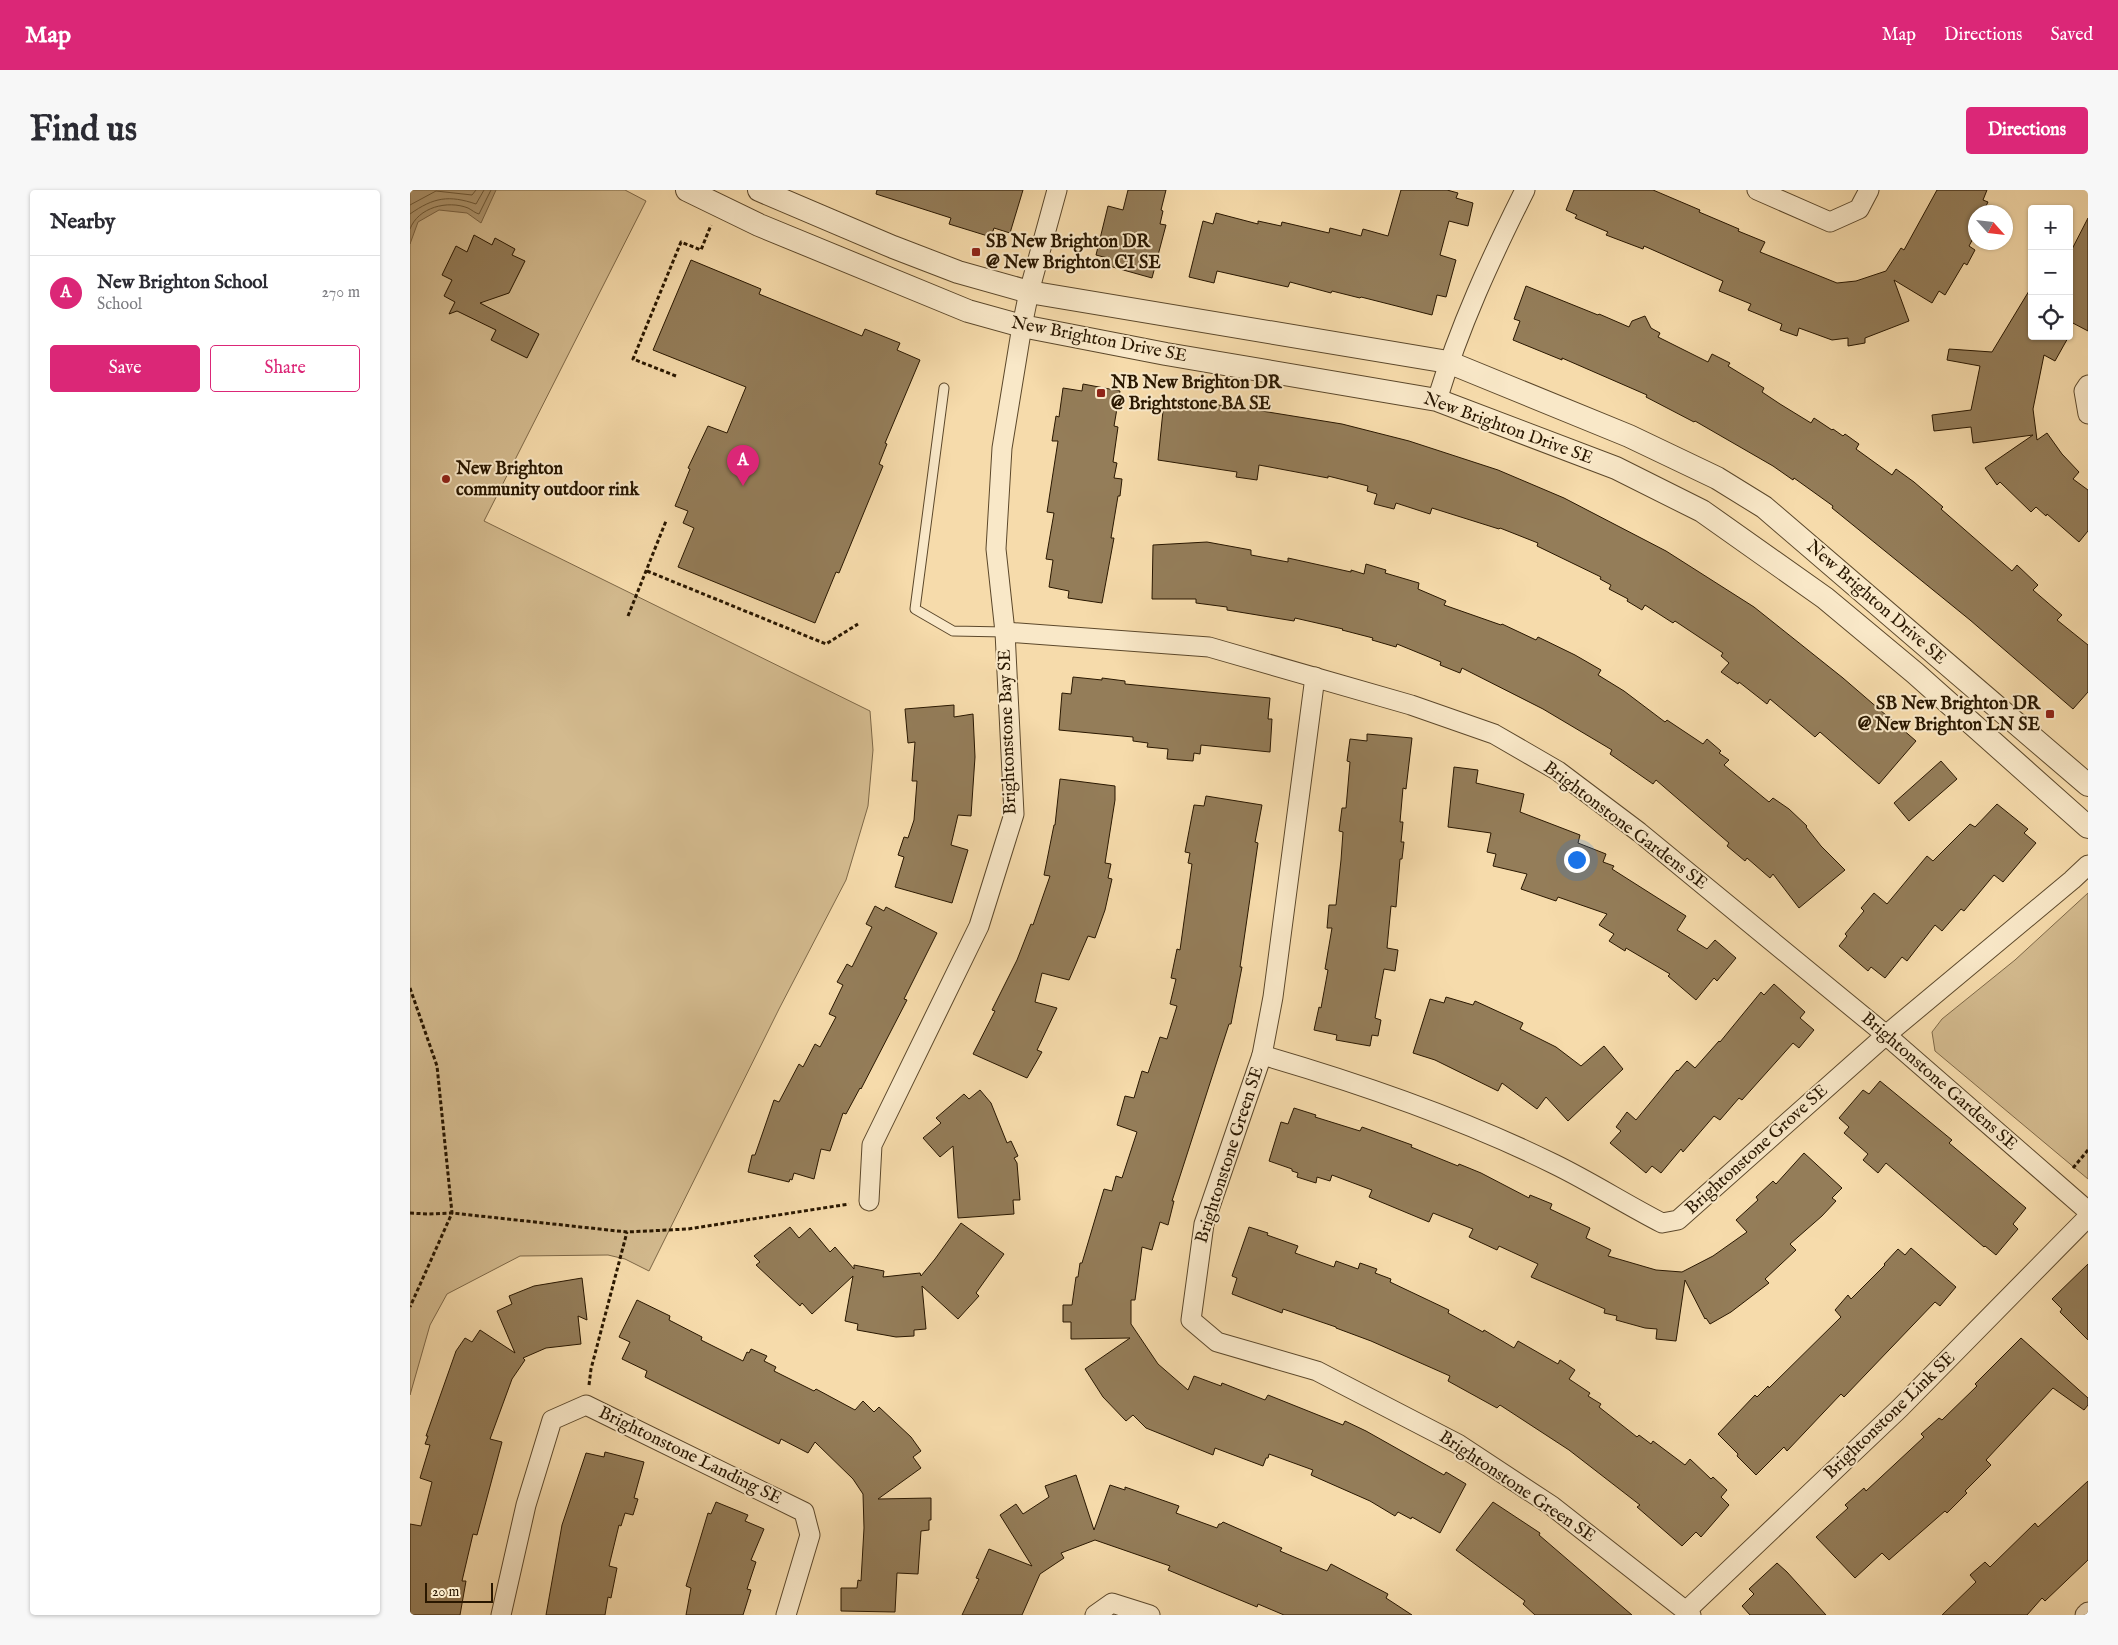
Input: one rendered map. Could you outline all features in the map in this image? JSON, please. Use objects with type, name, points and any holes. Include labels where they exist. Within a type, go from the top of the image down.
[{"type":"street","name":"New Brighton Drive SE","points":[[687,190],[759,225],[968,311],[1022,326],[1166,354],[1436,400],[1616,468],[1702,511],[1825,598],[1915,673],[2088,827]]},
{"type":"street","name":"New Brighton Drive SE","points":[[759,190],[958,272],[1029,292],[1448,362],[1629,436],[1717,478],[1764,507],[2088,785]]},
{"type":"street","name":"Brightonstone Bay SE","points":[[869,1200],[872,1145],[979,926],[1014,814],[1005,632],[996,549],[1002,448],[1029,292],[1057,190]]},
{"type":"street","points":[[1436,400],[1448,362],[1485,269],[1525,190]]},
{"type":"street","points":[[1757,190],[1830,222],[1859,209],[1869,190]]},
{"type":"street","points":[[2088,385],[2084,391],[2088,414]]},
{"type":"street","name":"Brightonstone Gardens SE","points":[[1005,632],[1209,647],[1411,705],[1494,734],[1558,771],[1639,832],[1886,1035],[2088,1211]]},
{"type":"street","name":"Brightonstone Green SE","points":[[1315,678],[1274,988],[1262,1055],[1204,1224],[1191,1320],[1217,1342],[1317,1371],[1458,1444],[1552,1506],[1689,1613]]},
{"type":"street","name":"Brightonstone Grove SE","points":[[1262,1055],[1323,1073],[1433,1111],[1555,1165],[1662,1223],[1678,1220],[1886,1035],[2065,887],[2088,865]]},
{"type":"street","name":"Brightonstone Link SE","points":[[1689,1613],[1900,1408],[2088,1216]]},
{"type":"street","name":"Brightonstone Landing SE","points":[[501,1615],[526,1505],[552,1420],[586,1405],[804,1512],[810,1535],[786,1615]]},
{"type":"street","points":[[1095,1615],[1112,1603],[1150,1615]]},
{"type":"street","points":[[2085,1615],[2088,1612]]},
{"type":"lane","points":[[944,388],[915,609],[953,631],[1005,632]]},
{"type":"path","points":[[676,376],[633,359],[681,242],[701,250],[712,222]]},
{"type":"path","points":[[628,616],[666,521]]},
{"type":"path","points":[[647,571],[826,644],[858,624]]},
{"type":"path","points":[[410,988],[437,1066],[452,1212],[410,1308]]},
{"type":"path","points":[[2073,1168],[2088,1150]]},
{"type":"path","points":[[410,1213],[452,1212],[626,1232],[688,1229],[869,1200]]},
{"type":"path","points":[[586,1405],[591,1369],[626,1232]]},
{"type":"shaded area","points":[[410,190],[625,190],[646,201],[484,521],[870,711],[873,750],[868,806],[846,880],[779,1009],[649,1271],[625,1259],[608,1255],[520,1256],[447,1294],[430,1325],[410,1395]]},
{"type":"shaded area","points":[[2088,893],[2088,1179],[1935,1051],[1932,1032],[1942,1019],[2015,960]]},
{"type":"water","points":[[410,190],[496,190],[481,223],[467,213],[439,210],[418,222],[410,244]]},
{"type":"building","points":[[877,190],[1023,190],[1010,233],[994,228],[991,237],[949,224],[951,218],[876,194]]},
{"type":"building","points":[[1128,190],[1166,190],[1160,224],[1166,225],[1152,278],[1109,266],[1111,259],[1096,255],[1108,206],[1123,210]]},
{"type":"building","points":[[1401,190],[1447,190],[1458,193],[1456,198],[1473,203],[1468,226],[1449,221],[1440,255],[1456,260],[1446,297],[1437,295],[1432,315],[1290,282],[1288,287],[1217,271],[1214,283],[1189,277],[1203,221],[1213,224],[1216,213],[1258,224],[1258,221],[1281,226],[1282,222],[1329,233],[1330,228],[1361,236],[1363,229],[1388,236]]},
{"type":"building","points":[[1574,190],[1653,190],[1700,210],[1699,212],[1765,242],[1760,252],[1837,283],[1856,281],[1886,271],[1901,248],[1904,250],[1937,190],[1987,190],[1983,200],[1988,202],[1986,205],[1968,205],[1968,250],[1975,250],[1967,265],[1964,263],[1945,295],[1939,291],[1932,303],[1894,280],[1909,321],[1865,338],[1865,343],[1848,346],[1848,338],[1832,340],[1799,328],[1797,336],[1780,330],[1782,324],[1748,310],[1751,304],[1719,291],[1723,281],[1644,246],[1643,249],[1606,235],[1608,232],[1575,218],[1577,215],[1566,210]]},
{"type":"building","points":[[2088,218],[2088,331],[2073,323],[2073,247]]},
{"type":"building","points":[[474,235],[492,245],[495,238],[515,249],[512,255],[525,261],[509,293],[480,303],[539,334],[527,358],[491,340],[496,330],[457,311],[449,314],[455,302],[444,296],[452,280],[442,275],[456,246],[467,252]]},
{"type":"building","points":[[691,260],[761,289],[759,294],[862,336],[865,329],[900,343],[897,350],[920,360],[885,443],[887,444],[879,464],[883,466],[839,573],[836,572],[815,623],[678,567],[694,528],[683,523],[688,511],[675,506],[690,469],[688,468],[708,426],[727,433],[746,387],[653,350]]},
{"type":"building","points":[[1526,286],[1629,327],[1632,321],[1645,316],[1651,328],[1660,333],[1658,337],[1708,362],[1712,354],[1730,363],[1728,366],[1764,388],[1762,392],[1780,404],[1811,423],[1814,418],[1843,436],[1845,434],[1859,444],[1856,449],[1892,475],[1896,469],[1914,482],[1943,507],[1941,509],[2012,571],[2017,565],[2038,585],[2033,590],[2062,615],[2057,620],[2088,645],[2088,692],[2073,709],[1970,620],[1832,508],[1833,506],[1794,478],[1793,480],[1773,466],[1695,421],[1646,397],[1647,395],[1562,358],[1562,360],[1513,340],[1520,321],[1514,319]]},
{"type":"building","points":[[2028,293],[2028,340],[2067,340],[2055,361],[2044,355],[2033,409],[2037,440],[2047,433],[2062,454],[2079,472],[2073,479],[2088,490],[2088,531],[2079,542],[2047,514],[2046,516],[2036,507],[2031,512],[2000,482],[1997,485],[1985,468],[2033,435],[1973,443],[1971,427],[1934,431],[1932,415],[1971,410],[1980,366],[1947,360],[1949,349],[1992,352]]},
{"type":"building","points":[[1083,384],[1120,391],[1114,426],[1118,427],[1113,462],[1117,463],[1114,478],[1122,479],[1102,603],[1068,598],[1069,591],[1049,587],[1053,560],[1046,559],[1054,513],[1047,512],[1058,441],[1052,441],[1056,416],[1059,417],[1063,388],[1082,391]]},
{"type":"building","points":[[1164,401],[1208,407],[1208,404],[1237,407],[1342,424],[1409,441],[1498,470],[1564,498],[1666,551],[1754,607],[1843,678],[1916,741],[1879,784],[1820,732],[1815,737],[1770,699],[1767,704],[1739,682],[1738,684],[1721,672],[1729,663],[1721,656],[1723,653],[1675,621],[1673,623],[1645,605],[1642,610],[1627,601],[1628,599],[1609,589],[1611,585],[1600,579],[1601,577],[1537,546],[1538,543],[1500,528],[1432,508],[1430,514],[1396,503],[1394,509],[1374,504],[1377,494],[1367,491],[1368,486],[1328,476],[1328,478],[1259,465],[1257,480],[1236,477],[1237,472],[1158,460]]},
{"type":"building","points":[[1207,542],[1251,550],[1251,555],[1288,562],[1288,558],[1351,572],[1351,570],[1364,574],[1366,564],[1386,570],[1385,573],[1419,583],[1418,589],[1446,601],[1444,605],[1502,624],[1536,640],[1538,637],[1575,655],[1601,670],[1598,675],[1624,691],[1665,722],[1667,720],[1703,744],[1707,739],[1721,751],[1719,753],[1729,760],[1724,765],[1769,802],[1773,798],[1789,809],[1807,826],[1821,846],[1845,870],[1799,908],[1773,874],[1770,878],[1747,858],[1745,861],[1727,846],[1729,843],[1656,780],[1653,784],[1610,754],[1612,750],[1543,709],[1462,668],[1460,673],[1440,665],[1441,662],[1397,644],[1396,647],[1343,629],[1295,618],[1294,621],[1227,610],[1227,607],[1196,603],[1196,599],[1152,599],[1153,545]]},
{"type":"building","points":[[1073,677],[1102,680],[1102,678],[1125,681],[1125,684],[1270,698],[1268,719],[1272,719],[1270,752],[1201,745],[1200,754],[1194,753],[1193,761],[1167,759],[1168,749],[1147,747],[1148,743],[1133,741],[1133,737],[1059,730],[1062,693],[1071,694]]},
{"type":"building","points":[[954,705],[954,717],[973,714],[975,757],[971,816],[958,815],[951,845],[968,850],[952,903],[895,887],[904,857],[898,855],[904,837],[908,838],[914,820],[917,781],[912,781],[915,742],[908,743],[905,709]]},
{"type":"building","points":[[1367,734],[1412,738],[1406,789],[1403,788],[1400,822],[1403,822],[1401,842],[1404,842],[1402,859],[1400,859],[1396,907],[1391,906],[1387,948],[1398,950],[1395,971],[1384,969],[1375,1018],[1381,1020],[1378,1036],[1372,1035],[1370,1046],[1336,1040],[1337,1035],[1314,1030],[1319,1007],[1321,1008],[1328,970],[1325,969],[1332,928],[1327,928],[1329,905],[1336,905],[1343,832],[1339,831],[1342,808],[1346,808],[1350,762],[1347,761],[1350,739],[1367,741]]},
{"type":"building","points":[[1941,761],[1957,779],[1909,821],[1894,803]]},
{"type":"building","points":[[1454,767],[1478,770],[1476,783],[1524,794],[1520,812],[1580,835],[1578,843],[1606,854],[1603,862],[1614,866],[1612,869],[1686,916],[1677,930],[1707,949],[1715,940],[1736,958],[1717,981],[1714,978],[1696,1000],[1668,976],[1670,974],[1626,948],[1625,951],[1609,941],[1614,934],[1599,925],[1607,914],[1558,897],[1556,901],[1521,889],[1527,874],[1493,866],[1496,854],[1487,852],[1491,833],[1448,827]]},
{"type":"building","points":[[1060,779],[1115,786],[1115,800],[1105,863],[1111,864],[1108,878],[1112,879],[1105,910],[1095,938],[1088,936],[1069,980],[1042,973],[1035,1002],[1057,1008],[1037,1050],[1042,1052],[1027,1078],[973,1054],[995,1011],[992,1010],[1017,960],[1031,924],[1033,925],[1050,876],[1044,875],[1055,825]]},
{"type":"building","points":[[1206,796],[1262,805],[1255,842],[1258,843],[1240,967],[1242,967],[1231,1024],[1229,1024],[1172,1201],[1174,1201],[1168,1225],[1160,1222],[1152,1250],[1142,1247],[1135,1300],[1131,1300],[1131,1324],[1158,1364],[1188,1390],[1194,1376],[1221,1386],[1222,1383],[1265,1400],[1268,1395],[1343,1425],[1345,1421],[1444,1475],[1446,1472],[1466,1484],[1440,1533],[1412,1517],[1411,1519],[1398,1512],[1395,1516],[1370,1501],[1311,1475],[1313,1470],[1269,1454],[1263,1466],[1215,1448],[1213,1455],[1146,1428],[1133,1415],[1126,1421],[1103,1397],[1085,1369],[1130,1338],[1071,1339],[1071,1322],[1063,1322],[1063,1305],[1072,1305],[1076,1277],[1078,1277],[1080,1263],[1082,1263],[1104,1189],[1112,1191],[1116,1176],[1122,1178],[1137,1132],[1117,1125],[1125,1096],[1134,1098],[1142,1071],[1148,1073],[1160,1037],[1167,1039],[1177,1006],[1170,1004],[1176,979],[1171,978],[1177,949],[1180,950],[1192,864],[1188,863],[1190,853],[1185,852],[1194,805],[1204,806]]},
{"type":"building","points":[[1997,804],[2028,829],[2024,833],[2036,843],[2003,882],[1994,875],[1964,911],[1961,909],[1942,931],[1935,925],[1907,961],[1902,957],[1885,978],[1871,967],[1868,971],[1839,946],[1847,936],[1845,934],[1864,911],[1861,908],[1874,893],[1887,904],[1927,856],[1933,861],[1970,824],[1975,827]]},
{"type":"building","points":[[875,906],[884,911],[886,907],[937,933],[904,999],[907,1000],[861,1089],[846,1114],[843,1113],[830,1151],[821,1149],[814,1179],[794,1173],[792,1180],[790,1179],[789,1182],[748,1172],[752,1155],[755,1155],[774,1100],[779,1102],[799,1064],[803,1067],[815,1044],[820,1047],[836,1017],[829,1014],[843,985],[837,982],[847,964],[852,967],[872,927],[866,924]]},
{"type":"building","points":[[1774,984],[1805,1012],[1800,1018],[1814,1030],[1799,1048],[1793,1043],[1742,1100],[1739,1098],[1720,1120],[1714,1116],[1683,1152],[1681,1149],[1661,1173],[1652,1166],[1646,1173],[1610,1143],[1621,1131],[1616,1127],[1627,1112],[1636,1120],[1677,1070],[1687,1061],[1695,1068],[1720,1042],[1761,992],[1764,995]]},
{"type":"building","points":[[1446,997],[1473,1005],[1475,1001],[1523,1023],[1520,1029],[1556,1047],[1581,1066],[1604,1046],[1623,1069],[1568,1121],[1546,1097],[1537,1109],[1502,1083],[1498,1091],[1435,1060],[1413,1053],[1430,999],[1444,1003]]},
{"type":"building","points":[[1880,1081],[1952,1140],[1949,1143],[2026,1208],[2013,1224],[2018,1229],[1996,1255],[1984,1247],[1886,1163],[1878,1173],[1863,1160],[1868,1154],[1844,1133],[1849,1127],[1839,1118],[1863,1090],[1869,1094]]},
{"type":"building","points":[[980,1090],[991,1103],[1007,1143],[1011,1141],[1018,1156],[1014,1158],[1017,1163],[1020,1200],[1013,1200],[1014,1214],[958,1218],[953,1146],[940,1157],[923,1138],[941,1123],[936,1118],[964,1094],[969,1099]]},
{"type":"building","points":[[1294,1108],[1316,1115],[1315,1117],[1360,1131],[1362,1127],[1412,1145],[1411,1147],[1481,1173],[1529,1198],[1530,1195],[1552,1204],[1550,1209],[1590,1228],[1586,1238],[1611,1250],[1608,1256],[1656,1270],[1682,1272],[1713,1256],[1747,1232],[1736,1220],[1758,1200],[1756,1197],[1773,1181],[1776,1184],[1804,1153],[1842,1188],[1832,1198],[1836,1201],[1790,1244],[1796,1250],[1765,1279],[1769,1283],[1731,1312],[1710,1324],[1705,1319],[1685,1280],[1676,1341],[1656,1339],[1657,1329],[1645,1328],[1616,1320],[1617,1316],[1604,1313],[1605,1309],[1531,1277],[1538,1264],[1499,1246],[1497,1250],[1469,1237],[1473,1229],[1433,1213],[1429,1222],[1369,1197],[1372,1190],[1332,1175],[1330,1181],[1317,1177],[1316,1183],[1297,1177],[1298,1173],[1292,1171],[1292,1169],[1269,1161],[1281,1122],[1288,1124]]},
{"type":"building","points":[[961,1223],[1004,1254],[976,1293],[979,1296],[958,1319],[922,1286],[926,1329],[914,1330],[914,1336],[896,1337],[857,1330],[858,1324],[845,1321],[853,1276],[812,1314],[802,1303],[800,1306],[756,1265],[760,1262],[754,1256],[790,1227],[799,1238],[810,1228],[830,1252],[835,1247],[854,1269],[854,1265],[884,1271],[883,1277],[920,1273],[921,1276]]},
{"type":"building","points":[[1249,1227],[1298,1246],[1295,1253],[1334,1267],[1336,1261],[1358,1269],[1360,1263],[1377,1269],[1375,1273],[1391,1279],[1390,1282],[1449,1310],[1448,1313],[1483,1332],[1484,1330],[1514,1348],[1518,1341],[1558,1364],[1560,1360],[1575,1370],[1569,1379],[1590,1393],[1588,1396],[1601,1404],[1599,1407],[1637,1437],[1639,1435],[1651,1444],[1653,1441],[1685,1465],[1690,1459],[1711,1479],[1713,1477],[1727,1490],[1721,1497],[1729,1505],[1701,1537],[1696,1532],[1682,1546],[1637,1507],[1640,1505],[1569,1450],[1500,1405],[1497,1408],[1448,1381],[1450,1376],[1336,1327],[1283,1309],[1282,1313],[1232,1294],[1237,1278],[1232,1276]]},
{"type":"building","points":[[1911,1248],[1956,1287],[1940,1306],[1935,1302],[1844,1397],[1841,1394],[1787,1451],[1784,1447],[1756,1475],[1718,1434],[1755,1395],[1757,1397],[1768,1386],[1769,1388],[1841,1317],[1835,1310],[1848,1295],[1851,1299],[1898,1249],[1905,1255]]},
{"type":"building","points":[[2088,1264],[2088,1340],[2060,1312],[2062,1309],[2052,1299]]},
{"type":"building","points":[[582,1278],[587,1320],[578,1316],[581,1344],[546,1348],[523,1358],[525,1360],[512,1379],[490,1439],[502,1442],[477,1535],[473,1534],[462,1581],[466,1581],[460,1615],[410,1615],[410,1524],[421,1526],[432,1482],[420,1478],[430,1445],[425,1444],[428,1436],[426,1436],[456,1351],[465,1338],[472,1342],[480,1330],[515,1353],[497,1311],[512,1304],[509,1296],[534,1286]]},
{"type":"building","points":[[637,1300],[670,1316],[669,1320],[702,1337],[701,1340],[743,1361],[747,1352],[749,1353],[751,1349],[767,1356],[764,1361],[776,1367],[774,1371],[814,1391],[816,1389],[855,1410],[863,1401],[874,1412],[879,1407],[911,1437],[921,1451],[913,1457],[921,1468],[878,1499],[931,1498],[931,1520],[929,1520],[929,1530],[921,1531],[918,1574],[897,1573],[895,1612],[841,1611],[841,1588],[857,1588],[858,1580],[861,1581],[864,1528],[863,1494],[853,1479],[815,1442],[808,1453],[781,1439],[779,1444],[645,1377],[647,1371],[622,1359],[630,1342],[619,1337]]},
{"type":"building","points":[[2021,1338],[2088,1398],[2088,1405],[2084,1410],[2053,1388],[1986,1460],[1991,1465],[1965,1491],[1967,1493],[1947,1513],[1945,1511],[1889,1560],[1882,1553],[1855,1578],[1816,1537],[1848,1508],[1845,1505],[1864,1488],[1866,1491],[1924,1437],[1921,1434],[1939,1418],[1942,1420],[1977,1386],[1975,1384]]},
{"type":"building","points":[[605,1452],[644,1462],[634,1498],[638,1499],[633,1515],[625,1513],[621,1526],[619,1525],[609,1566],[617,1568],[611,1598],[608,1597],[605,1615],[546,1615],[562,1525],[586,1453],[604,1457]]},
{"type":"building","points":[[1076,1475],[1094,1530],[1110,1485],[1125,1490],[1125,1487],[1179,1506],[1176,1513],[1217,1528],[1223,1522],[1282,1548],[1280,1551],[1327,1571],[1331,1564],[1388,1594],[1386,1598],[1412,1615],[1284,1615],[1258,1604],[1257,1607],[1168,1570],[1170,1566],[1095,1540],[1061,1553],[1064,1558],[1040,1574],[1022,1615],[962,1615],[979,1579],[976,1578],[989,1549],[1032,1566],[1000,1515],[1016,1504],[1023,1514],[1049,1497],[1045,1486]]},
{"type":"building","points":[[2088,1481],[2088,1560],[2045,1601],[2042,1598],[2027,1615],[1942,1615],[1976,1582],[1970,1575],[1985,1562],[1990,1567],[2035,1523],[2038,1527]]},
{"type":"building","points":[[716,1502],[748,1515],[745,1521],[764,1529],[751,1560],[756,1562],[747,1589],[751,1590],[743,1615],[686,1615],[691,1588],[686,1586],[708,1513],[711,1514]]},
{"type":"building","points":[[1493,1502],[1540,1533],[1539,1535],[1632,1615],[1535,1615],[1523,1604],[1525,1601],[1456,1550]]},
{"type":"building","points":[[1777,1563],[1826,1615],[1750,1615],[1742,1606],[1754,1594],[1749,1589]]},
{"type":"place","name":"SB New Brighton DR @ New Brighton CI SE","points":[[976,252]]},
{"type":"place","name":"NB New Brighton DR @ Brightstone BA SE","points":[[1101,393]]},
{"type":"place","name":"New Brighton community outdoor rink","points":[[446,479]]},
{"type":"place","name":"New Brighton School","points":[[743,486]]},
{"type":"place","name":"SB New Brighton DR @ New Brighton LN SE","points":[[2050,714]]}]
